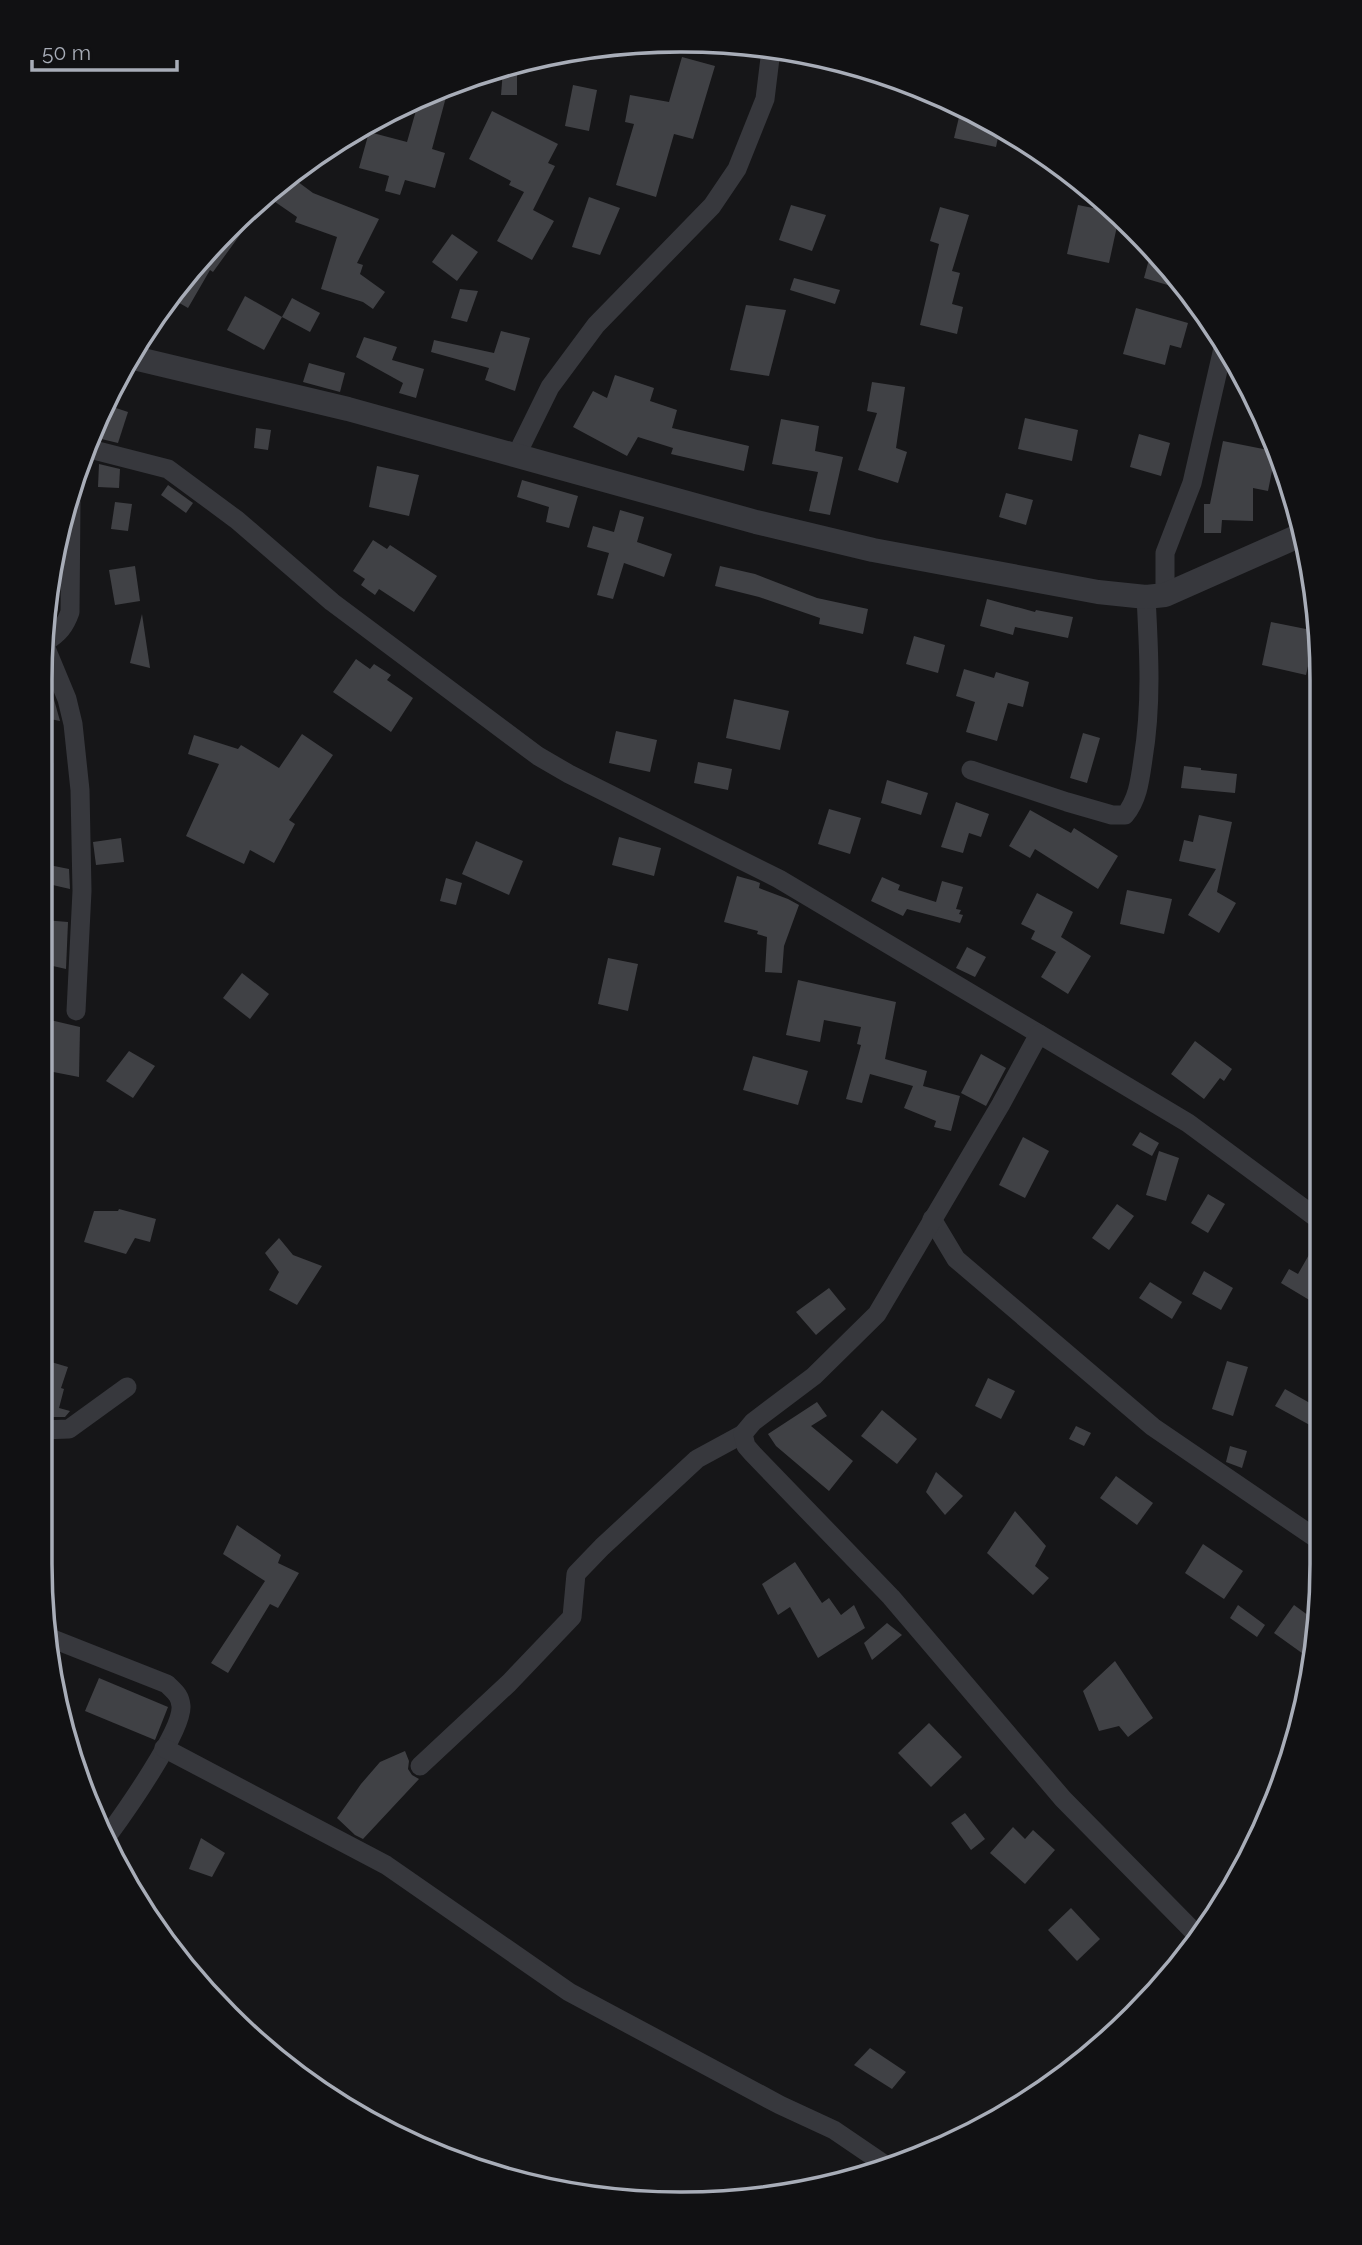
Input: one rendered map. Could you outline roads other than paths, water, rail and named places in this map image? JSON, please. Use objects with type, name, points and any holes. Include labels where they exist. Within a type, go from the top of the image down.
[{"type":"street","points":[[517,454],[550,387],[596,325],[712,206],[737,169],[765,99],[770,59]]},
{"type":"street","points":[[971,770],[1112,815],[1125,815],[1133,805],[1147,735],[1155,596],[1165,553],[1192,483],[1220,359]]},
{"type":"street","points":[[141,360],[348,409],[756,522],[873,550],[1098,592],[1155,596],[1293,538]]},
{"type":"street","points":[[96,451],[168,469],[237,520],[342,609],[538,756],[779,878],[1188,1123],[1310,1213]]},
{"type":"street","points":[[54,637],[66,625],[70,612],[71,533]]},
{"type":"street","points":[[53,662],[73,724],[79,790],[82,891],[76,1011]]},
{"type":"street","points":[[420,1766],[509,1684],[572,1617],[576,1574],[602,1546],[697,1459],[743,1434],[753,1422],[814,1377],[877,1314],[1001,1104],[1039,1034]]},
{"type":"street","points":[[932,1219],[956,1259],[1153,1427],[1310,1534]]},
{"type":"street","points":[[52,1430],[69,1429],[127,1387]]},
{"type":"street","points":[[743,1434],[746,1446],[753,1454],[891,1597],[1063,1799],[1192,1930]]},
{"type":"street","points":[[57,1641],[167,1684],[179,1696],[182,1709],[177,1727],[136,1797],[112,1830]]},
{"type":"street","points":[[164,1748],[386,1864],[569,1992],[780,2105],[834,2130],[879,2160]]}]
